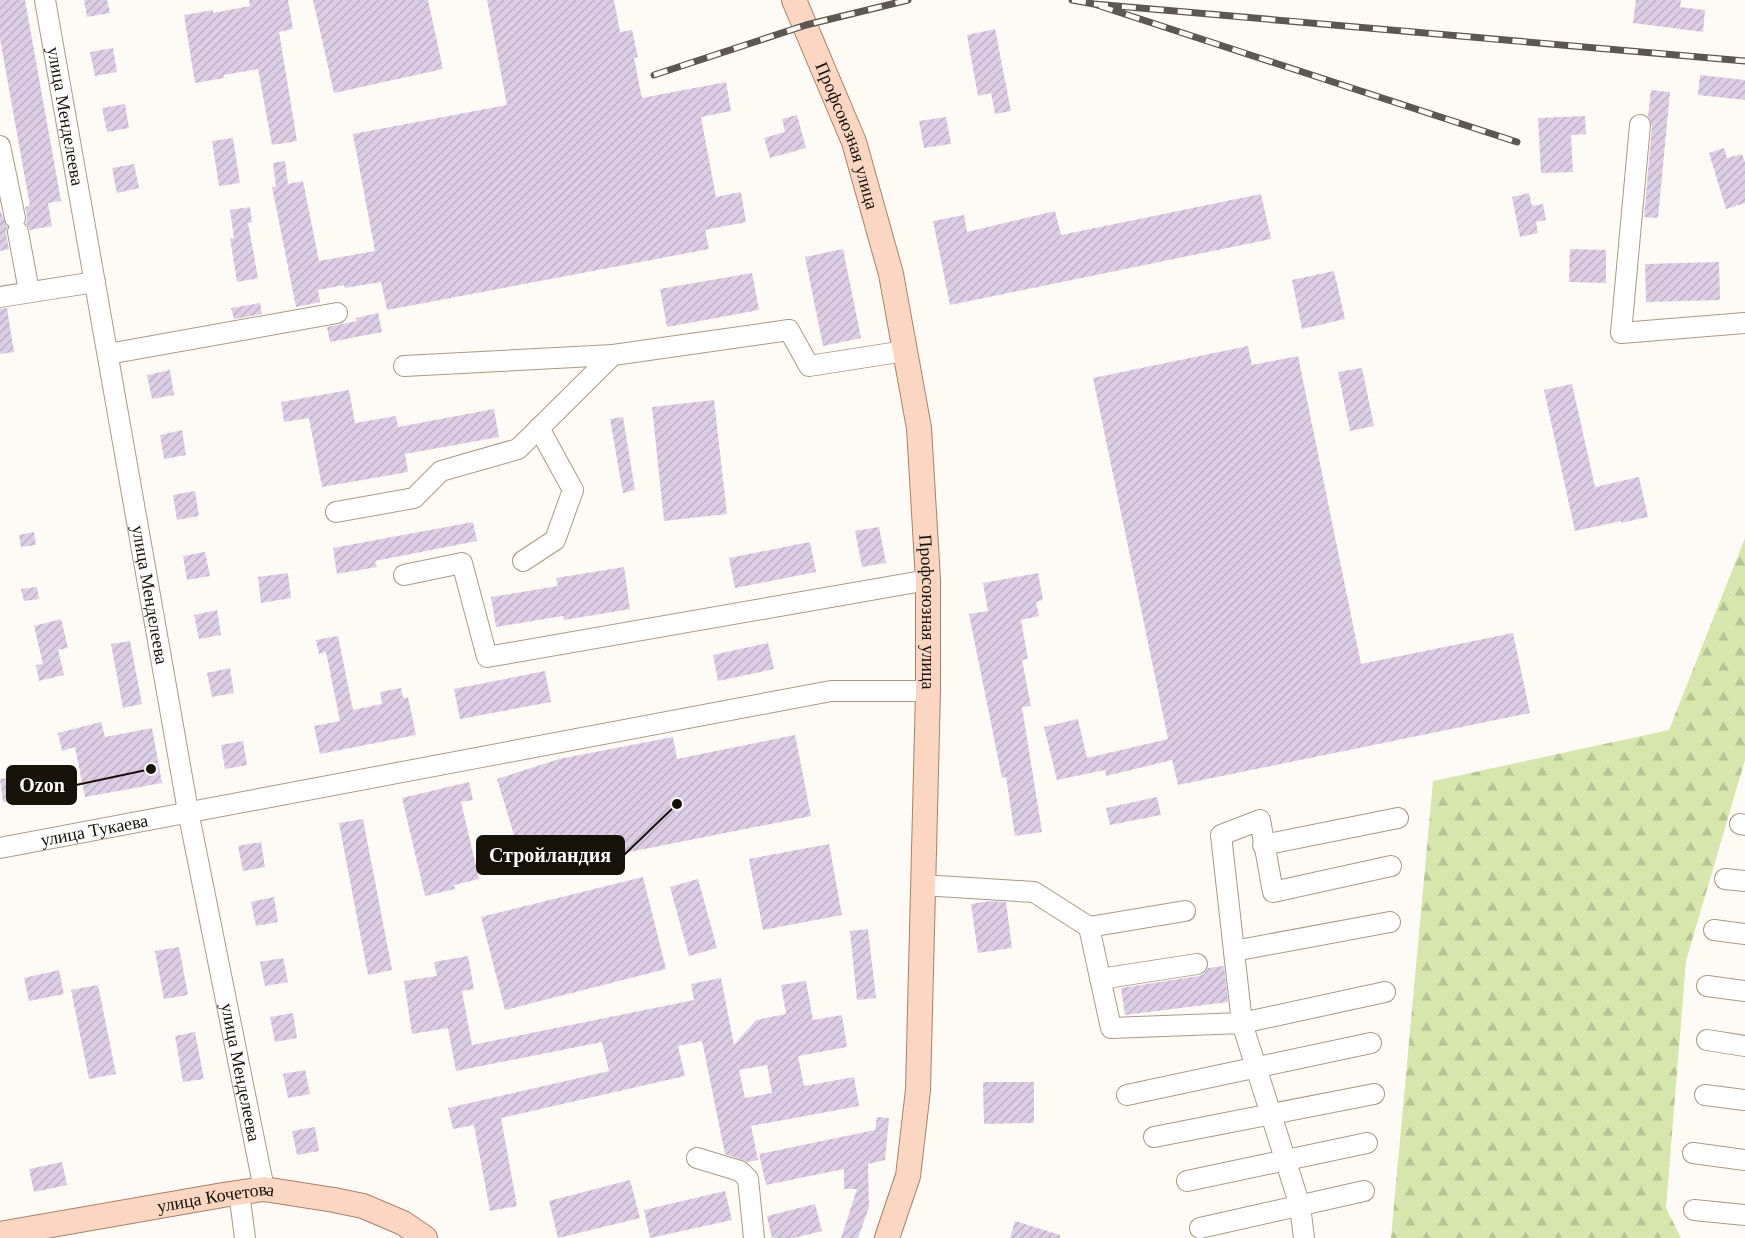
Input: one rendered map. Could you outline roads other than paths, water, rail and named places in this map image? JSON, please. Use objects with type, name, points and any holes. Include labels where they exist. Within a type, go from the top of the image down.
[{"type":"main road","name":"Профсоюзная улица","points":[[794,0],[854,142],[891,274],[919,428],[928,580],[928,691],[918,1090],[908,1176],[887,1238]]},
{"type":"main road","name":"улица Кочетова","points":[[0,1234],[239,1192],[264,1190],[363,1206],[403,1223],[425,1238]]},
{"type":"street","name":"улица Менделеева","points":[[45,0],[188,811],[264,1190]]},
{"type":"street","points":[[1640,125],[1621,333],[1745,323]]},
{"type":"street","points":[[0,146],[11,215],[29,291]]},
{"type":"street","points":[[0,297],[95,282]]},
{"type":"street","points":[[108,354],[337,313]]},
{"type":"street","points":[[404,366],[614,355],[789,330],[809,366],[905,351]]},
{"type":"street","points":[[336,512],[414,498],[441,471],[518,449],[614,355]]},
{"type":"street","points":[[523,561],[555,540],[573,490],[539,428]]},
{"type":"street","points":[[404,575],[462,563],[488,657],[928,580]]},
{"type":"street","name":"улица Тукаева","points":[[0,848],[831,691],[928,691]]},
{"type":"street","points":[[1263,845],[1398,818]]},
{"type":"street","points":[[1304,1238],[1299,1206],[1286,1160],[1242,1023],[1221,835],[1260,820],[1273,892],[1391,866]]},
{"type":"street","points":[[922,885],[1034,892],[1089,927],[1185,911]]},
{"type":"street","points":[[1234,951],[1390,922]]},
{"type":"street","points":[[1089,927],[1111,1028],[1242,1023],[1385,992]]},
{"type":"street","points":[[1714,930],[1745,934]]},
{"type":"street","points":[[1100,979],[1197,964]]},
{"type":"street","points":[[1707,986],[1745,991]]},
{"type":"street","points":[[1707,1041],[1745,1046]]},
{"type":"street","points":[[1127,1095],[1371,1043]]},
{"type":"street","points":[[1154,1137],[1374,1094]]},
{"type":"street","points":[[1705,1095],[1745,1100]]},
{"type":"street","points":[[1187,1181],[1367,1143]]},
{"type":"street","points":[[1693,1153],[1745,1160]]},
{"type":"street","points":[[697,1158],[740,1171],[748,1179],[754,1238]]},
{"type":"street","points":[[1200,1228],[1364,1191]]},
{"type":"street","points":[[239,1192],[245,1238]]},
{"type":"street","points":[[1694,1210],[1745,1215]]},
{"type":"railway","points":[[654,75],[806,25],[908,0]]},
{"type":"railway","points":[[1072,0],[1094,4],[1517,142]]},
{"type":"railway","points":[[1094,4],[1745,61]]},
{"type":"place","name":"Ozon","points":[[151,769]]},
{"type":"place","name":"Стройландия","points":[[677,804]]}]
